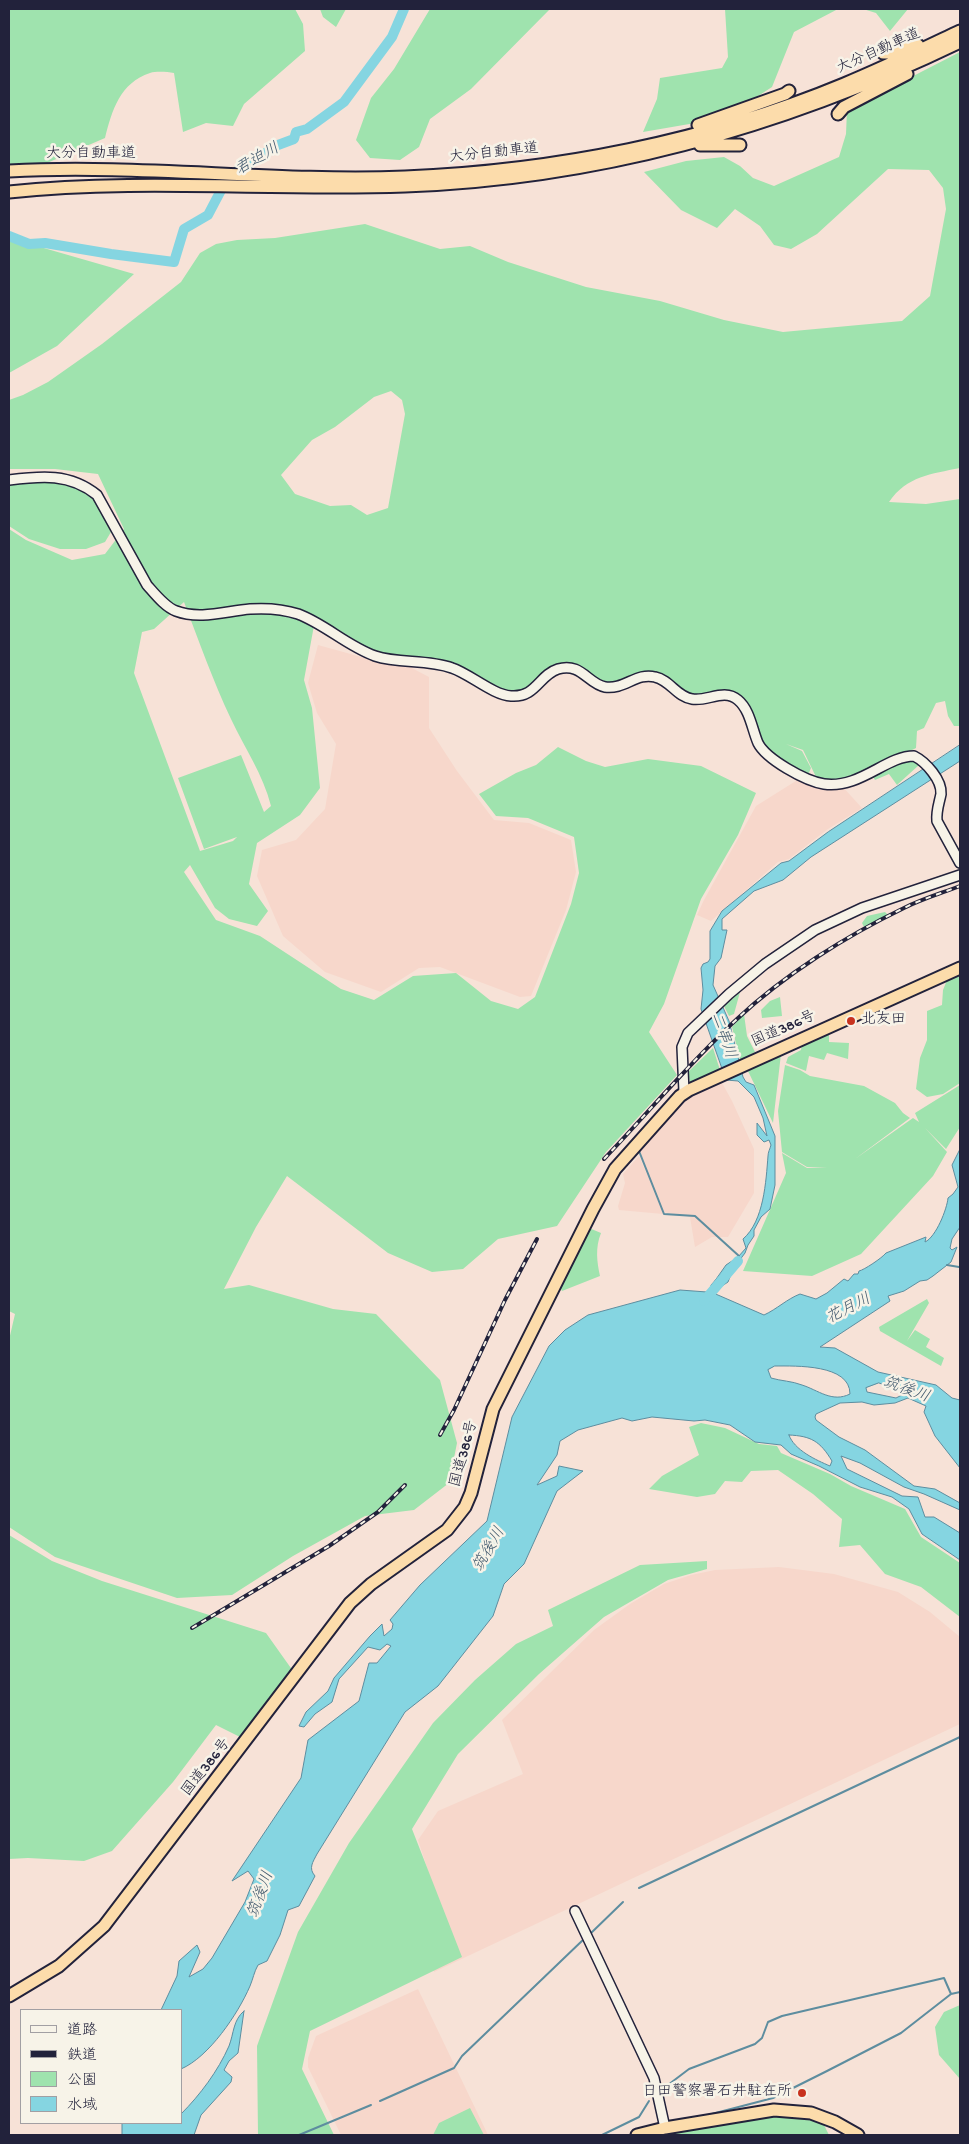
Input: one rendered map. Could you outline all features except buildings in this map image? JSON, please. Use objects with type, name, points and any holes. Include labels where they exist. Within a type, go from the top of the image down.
[{"type":"highway","points":[[883,53],[915,46],[960,27]]},
{"type":"highway","name":"大分自動車道","points":[[631,153],[751,117],[843,85],[960,31]]},
{"type":"highway","points":[[838,114],[844,107],[960,42]]},
{"type":"highway","name":"大分自動車道","points":[[9,192],[120,184],[404,181],[631,153],[696,142],[798,111],[846,93],[960,42]]},
{"type":"highway","points":[[631,153],[785,94],[789,90]]},
{"type":"highway","points":[[631,153],[701,145],[740,145]]},
{"type":"highway","name":"大分自動車道","points":[[9,171],[120,169],[404,181]]},
{"type":"highway","name":"国道386号","points":[[9,1996],[59,1966],[104,1926],[350,1603],[371,1584],[447,1530],[465,1507],[471,1494],[493,1409],[602,1191],[612,1173],[624,1158],[684,1092],[960,968]]},
{"type":"highway","points":[[637,2135],[665,2128],[764,2111],[789,2110],[811,2113],[835,2122],[858,2135]]},
{"type":"street","points":[[9,480],[34,476],[61,477],[91,490],[97,495],[147,585],[175,611],[199,615],[252,609],[272,609],[297,614],[318,624],[360,650],[378,657],[414,660],[452,667],[508,696],[525,694],[534,690],[557,669],[566,668],[586,674],[602,687],[613,688],[646,676],[657,677],[667,682],[683,696],[692,700],[724,694],[733,696],[740,701],[746,710],[759,745],[774,759],[808,779],[826,784],[858,779],[910,756],[914,756],[925,764],[938,780],[941,790],[936,814],[937,821],[960,863]]},
{"type":"street","points":[[684,1092],[682,1047],[694,1026],[729,994],[786,949],[815,930],[862,908],[960,874]]},
{"type":"street","points":[[575,1911],[654,2078],[665,2128]]},
{"type":"shaded area","points":[[318,645],[383,663],[406,665],[429,677],[429,728],[457,771],[494,820],[529,823],[571,840],[576,872],[566,910],[531,996],[520,997],[440,967],[419,968],[381,992],[325,972],[283,936],[257,876],[262,850],[296,840],[325,809],[336,744],[317,713],[308,683]]},
{"type":"shaded area","points":[[799,779],[842,786],[862,808],[828,829],[789,859],[778,862],[711,921],[697,915],[756,806]]},
{"type":"shaded area","points":[[721,1081],[754,1149],[754,1193],[728,1237],[712,1237],[695,1247],[690,1217],[663,1212],[663,1214],[619,1210],[618,1206],[625,1183],[623,1174],[639,1156],[648,1177],[638,1151],[687,1099]]},
{"type":"shaded area","points":[[779,1567],[834,1574],[898,1592],[930,1612],[960,1637],[960,1724],[434,1972],[407,1907],[436,1895],[418,1840],[438,1811],[523,1774],[502,1720],[594,1630],[630,1604],[664,1584],[691,1575],[715,1570]]},
{"type":"shaded area","points":[[418,1989],[488,2135],[341,2135],[308,2067],[308,2058],[316,2036]]},
{"type":"green space","points":[[9,9],[295,9],[303,24],[305,51],[244,104],[233,126],[206,123],[183,132],[174,73],[153,72],[131,83],[124,91],[114,108],[105,138],[40,166],[9,165]]},
{"type":"green space","points":[[320,9],[346,9],[336,27],[323,17]]},
{"type":"green space","points":[[430,9],[550,9],[471,89],[430,119],[419,147],[400,160],[370,158],[356,140],[371,98],[394,69]]},
{"type":"green space","points":[[725,9],[838,9],[794,32],[772,87],[755,98],[701,122],[643,132],[657,99],[660,78],[722,68],[728,57]]},
{"type":"green space","points":[[863,9],[908,9],[890,31],[876,13]]},
{"type":"green space","points":[[960,52],[960,468],[912,481],[896,493],[889,502],[926,504],[960,499],[960,726],[954,726],[948,716],[945,701],[936,703],[924,728],[917,731],[916,748],[881,766],[856,776],[830,780],[817,779],[803,750],[786,744],[802,751],[811,768],[808,775],[783,762],[762,744],[742,696],[726,691],[700,696],[684,692],[661,675],[646,671],[614,684],[599,682],[559,665],[554,666],[532,688],[510,693],[453,665],[379,654],[351,641],[315,620],[304,680],[312,708],[320,788],[300,815],[257,843],[249,884],[268,911],[257,926],[229,919],[215,908],[190,865],[184,872],[216,920],[260,936],[341,989],[374,1000],[413,976],[456,973],[491,1001],[518,1009],[535,997],[571,904],[579,873],[574,837],[528,818],[496,816],[479,794],[516,773],[536,765],[558,747],[586,761],[605,767],[648,759],[701,766],[756,793],[738,835],[701,899],[664,1004],[649,1032],[677,1075],[606,1152],[557,1226],[498,1239],[463,1269],[432,1272],[388,1253],[287,1176],[256,1227],[224,1289],[249,1285],[333,1309],[376,1314],[440,1380],[457,1443],[449,1483],[414,1510],[365,1516],[293,1556],[232,1595],[177,1598],[55,1557],[9,1527],[9,1340],[15,1314],[9,1311],[9,529],[26,540],[72,560],[105,554],[124,529],[98,474],[55,469],[9,469],[9,400],[48,382],[102,344],[181,282],[200,253],[216,244],[237,240],[275,238],[365,224],[440,249],[470,246],[508,262],[586,287],[660,301],[724,320],[783,332],[902,321],[930,296],[946,209],[943,188],[929,170],[888,169],[817,234],[791,249],[774,245],[760,226],[735,209],[717,228],[681,210],[644,172],[686,161],[724,157],[740,166],[753,178],[774,186],[839,157],[846,134],[847,110]],"holes":[[[391,391],[402,400],[405,414],[388,508],[367,515],[351,505],[330,506],[295,494],[281,475],[312,440],[335,427],[374,397]],[[184,602],[218,690],[236,730],[259,772],[271,806],[264,812],[241,755],[178,778],[204,849],[237,837],[233,841],[200,851],[134,673],[142,632],[154,629]]]},
{"type":"green space","points":[[9,238],[134,274],[57,346],[9,373]]},
{"type":"green space","points":[[55,479],[92,496],[101,509],[111,532],[105,542],[86,549],[60,549],[29,539],[9,526],[9,484]]},
{"type":"green space","points":[[913,760],[918,762],[919,765],[897,785],[889,774],[875,780],[872,775],[903,762]]},
{"type":"green space","points":[[885,912],[888,915],[864,927],[862,923],[867,916]]},
{"type":"green space","points":[[960,975],[960,1083],[943,1094],[927,1097],[916,1089],[920,1058],[927,1040],[927,1011],[942,1005],[943,990],[947,980]]},
{"type":"green space","points":[[740,992],[734,1014],[729,1016],[724,1006]]},
{"type":"green space","points":[[780,997],[782,1016],[762,1018],[761,1010],[770,1001]]},
{"type":"green space","points":[[744,1014],[747,1036],[755,1052],[740,1060],[732,1027]]},
{"type":"green space","points":[[829,1032],[829,1042],[849,1043],[848,1059],[827,1053],[824,1060],[809,1056],[806,1071],[786,1063],[788,1057],[801,1050],[802,1044]]},
{"type":"green space","points":[[713,1048],[720,1070],[690,1082],[688,1072]]},
{"type":"green space","points":[[781,1054],[773,1123],[748,1071]]},
{"type":"green space","points":[[785,1065],[810,1076],[864,1086],[895,1103],[910,1118],[855,1159],[913,1118],[919,1122],[915,1113],[960,1085],[960,1127],[946,1149],[925,1128],[947,1152],[933,1176],[861,1254],[812,1276],[743,1271],[786,1173],[782,1153],[807,1168],[827,1168],[807,1167],[782,1152],[778,1111]]},
{"type":"green space","points":[[589,1228],[601,1233],[597,1255],[600,1276],[562,1291],[560,1287]]},
{"type":"green space","points":[[927,1299],[929,1303],[907,1341],[915,1330],[930,1339],[926,1347],[944,1358],[941,1366],[880,1331],[879,1327]]},
{"type":"green space","points":[[701,1423],[725,1428],[759,1444],[777,1446],[781,1453],[905,1509],[921,1537],[960,1563],[960,1617],[921,1587],[885,1574],[860,1545],[839,1547],[842,1519],[813,1494],[778,1470],[751,1471],[742,1482],[725,1481],[715,1494],[697,1497],[649,1489],[662,1476],[699,1455],[689,1427]]},
{"type":"green space","points":[[9,1535],[52,1561],[102,1581],[266,1633],[293,1671],[242,1738],[216,1725],[173,1782],[112,1851],[84,1861],[28,1858],[9,1859]]},
{"type":"green space","points":[[707,1561],[707,1569],[668,1580],[604,1617],[539,1674],[458,1754],[412,1829],[462,1957],[310,2031],[302,2069],[334,2135],[258,2135],[257,2046],[298,1932],[349,1843],[433,1723],[475,1680],[516,1644],[553,1626],[548,1610],[640,1565]]},
{"type":"green space","points":[[960,2005],[960,2079],[939,2055],[935,2027],[944,2012]]},
{"type":"green space","points":[[470,2108],[484,2135],[433,2135],[439,2123]]},
{"type":"green space","points":[[766,2114],[821,2119],[829,2135],[661,2135]]},
{"type":"water","points":[[960,745],[960,761],[811,857],[783,880],[754,891],[722,919],[722,930],[727,930],[721,958],[715,966],[713,985],[729,1021],[743,1077],[746,1082],[754,1085],[775,1136],[775,1185],[770,1209],[761,1217],[754,1230],[754,1236],[745,1253],[733,1269],[728,1282],[719,1288],[727,1278],[733,1261],[715,1281],[726,1265],[738,1257],[746,1248],[743,1239],[755,1222],[763,1200],[768,1155],[771,1145],[769,1140],[764,1142],[757,1135],[757,1123],[767,1136],[763,1118],[754,1097],[738,1081],[726,1080],[701,1009],[703,990],[701,968],[710,959],[710,931],[722,911],[781,863],[789,861],[828,832]]},
{"type":"water","points":[[960,1149],[960,1227],[952,1239],[950,1248],[952,1250],[957,1247],[951,1262],[927,1280],[920,1281],[904,1291],[888,1296],[890,1301],[820,1347],[835,1348],[878,1372],[936,1385],[952,1398],[960,1400],[960,1468],[935,1436],[924,1412],[926,1406],[908,1398],[895,1403],[874,1405],[862,1402],[840,1403],[816,1414],[815,1417],[816,1420],[839,1437],[865,1450],[914,1486],[935,1489],[960,1503],[960,1510],[904,1487],[860,1463],[841,1456],[847,1469],[902,1496],[918,1497],[925,1517],[934,1517],[960,1533],[960,1560],[922,1534],[909,1509],[892,1497],[860,1487],[791,1454],[781,1445],[755,1442],[730,1425],[705,1420],[694,1421],[652,1417],[632,1421],[622,1418],[578,1430],[560,1441],[557,1455],[537,1485],[557,1476],[559,1466],[583,1471],[557,1491],[524,1564],[504,1584],[493,1616],[438,1686],[405,1712],[317,1854],[312,1868],[315,1876],[299,1906],[288,1910],[280,1935],[267,1961],[258,1965],[245,1997],[222,2034],[202,2055],[182,2068],[182,2009],[161,2009],[177,1976],[179,1961],[197,1945],[200,1952],[189,1977],[203,1969],[212,1958],[245,1902],[254,1879],[248,1871],[232,1881],[301,1778],[308,1740],[359,1701],[369,1663],[377,1663],[391,1646],[387,1644],[380,1650],[368,1647],[339,1679],[332,1702],[315,1714],[304,1727],[299,1726],[306,1712],[328,1691],[334,1678],[370,1636],[382,1624],[384,1636],[392,1629],[393,1624],[390,1620],[420,1585],[487,1521],[512,1417],[549,1346],[565,1330],[588,1315],[680,1290],[707,1292],[711,1286],[711,1292],[764,1315],[800,1294],[816,1299],[827,1293],[844,1279],[848,1281],[854,1274],[858,1274],[859,1271],[873,1264],[886,1253],[926,1237],[925,1242],[933,1235],[946,1209],[948,1198],[958,1187],[952,1165]],"holes":[[[775,1366],[796,1366],[832,1372],[848,1384],[850,1394],[837,1397],[825,1395],[808,1387],[771,1378],[768,1370]],[[879,1383],[893,1388],[902,1395],[896,1398],[867,1392],[866,1388]],[[789,1435],[809,1438],[819,1444],[832,1461],[830,1466],[800,1450]]]},
{"type":"water","points":[[244,2011],[238,2053],[229,2061],[224,2070],[232,2077],[231,2082],[201,2115],[194,2135],[122,2135],[122,2124],[182,2124],[182,2113],[202,2091],[220,2064],[229,2046],[240,2015]]},
{"type":"waterway","name":"君迫川","points":[[9,236],[29,244],[45,243],[174,262],[184,229],[208,215],[228,177],[278,145],[294,139],[296,132],[307,129],[344,102],[392,37],[404,9]]},
{"type":"waterway","points":[[639,1151],[664,1214],[695,1216],[739,1256]]},
{"type":"waterway","name":"二串川","points":[[704,1301],[738,1261]]},
{"type":"waterway","points":[[947,1265],[959,1267]]},
{"type":"waterway","points":[[639,1888],[960,1737]]},
{"type":"waterway","points":[[589,1935],[623,1902]]},
{"type":"waterway","points":[[380,2101],[454,2068],[462,2056],[585,1938]]},
{"type":"waterway","points":[[660,2091],[689,2069],[755,2044],[762,2038],[768,2022],[782,2016],[944,1978],[951,1994]]},
{"type":"waterway","points":[[704,2116],[773,2098],[901,2033],[951,1994],[960,1992]]},
{"type":"waterway","points":[[602,2135],[639,2117],[649,2101]]},
{"type":"waterway","points":[[299,2135],[371,2105]]},
{"type":"railway","points":[[604,1159],[702,1053],[737,1019],[775,987],[816,957],[860,931],[911,905],[960,886]]},
{"type":"railway","points":[[440,1435],[454,1410],[505,1300],[537,1239]]},
{"type":"railway","points":[[192,1628],[329,1546],[378,1512],[405,1485]]},
{"type":"place","name":"北友田","points":[[851,1021]]},
{"type":"place","name":"日田警察署石井駐在所","points":[[802,2093]]},
{"type":"water label","name":"花月川","points":[[849,1310]]},
{"type":"water label","name":"筑後川","points":[[906,1391]]},
{"type":"water label","name":"筑後川","points":[[490,1550]]},
{"type":"water label","name":"筑後川","points":[[262,1895]]}]
